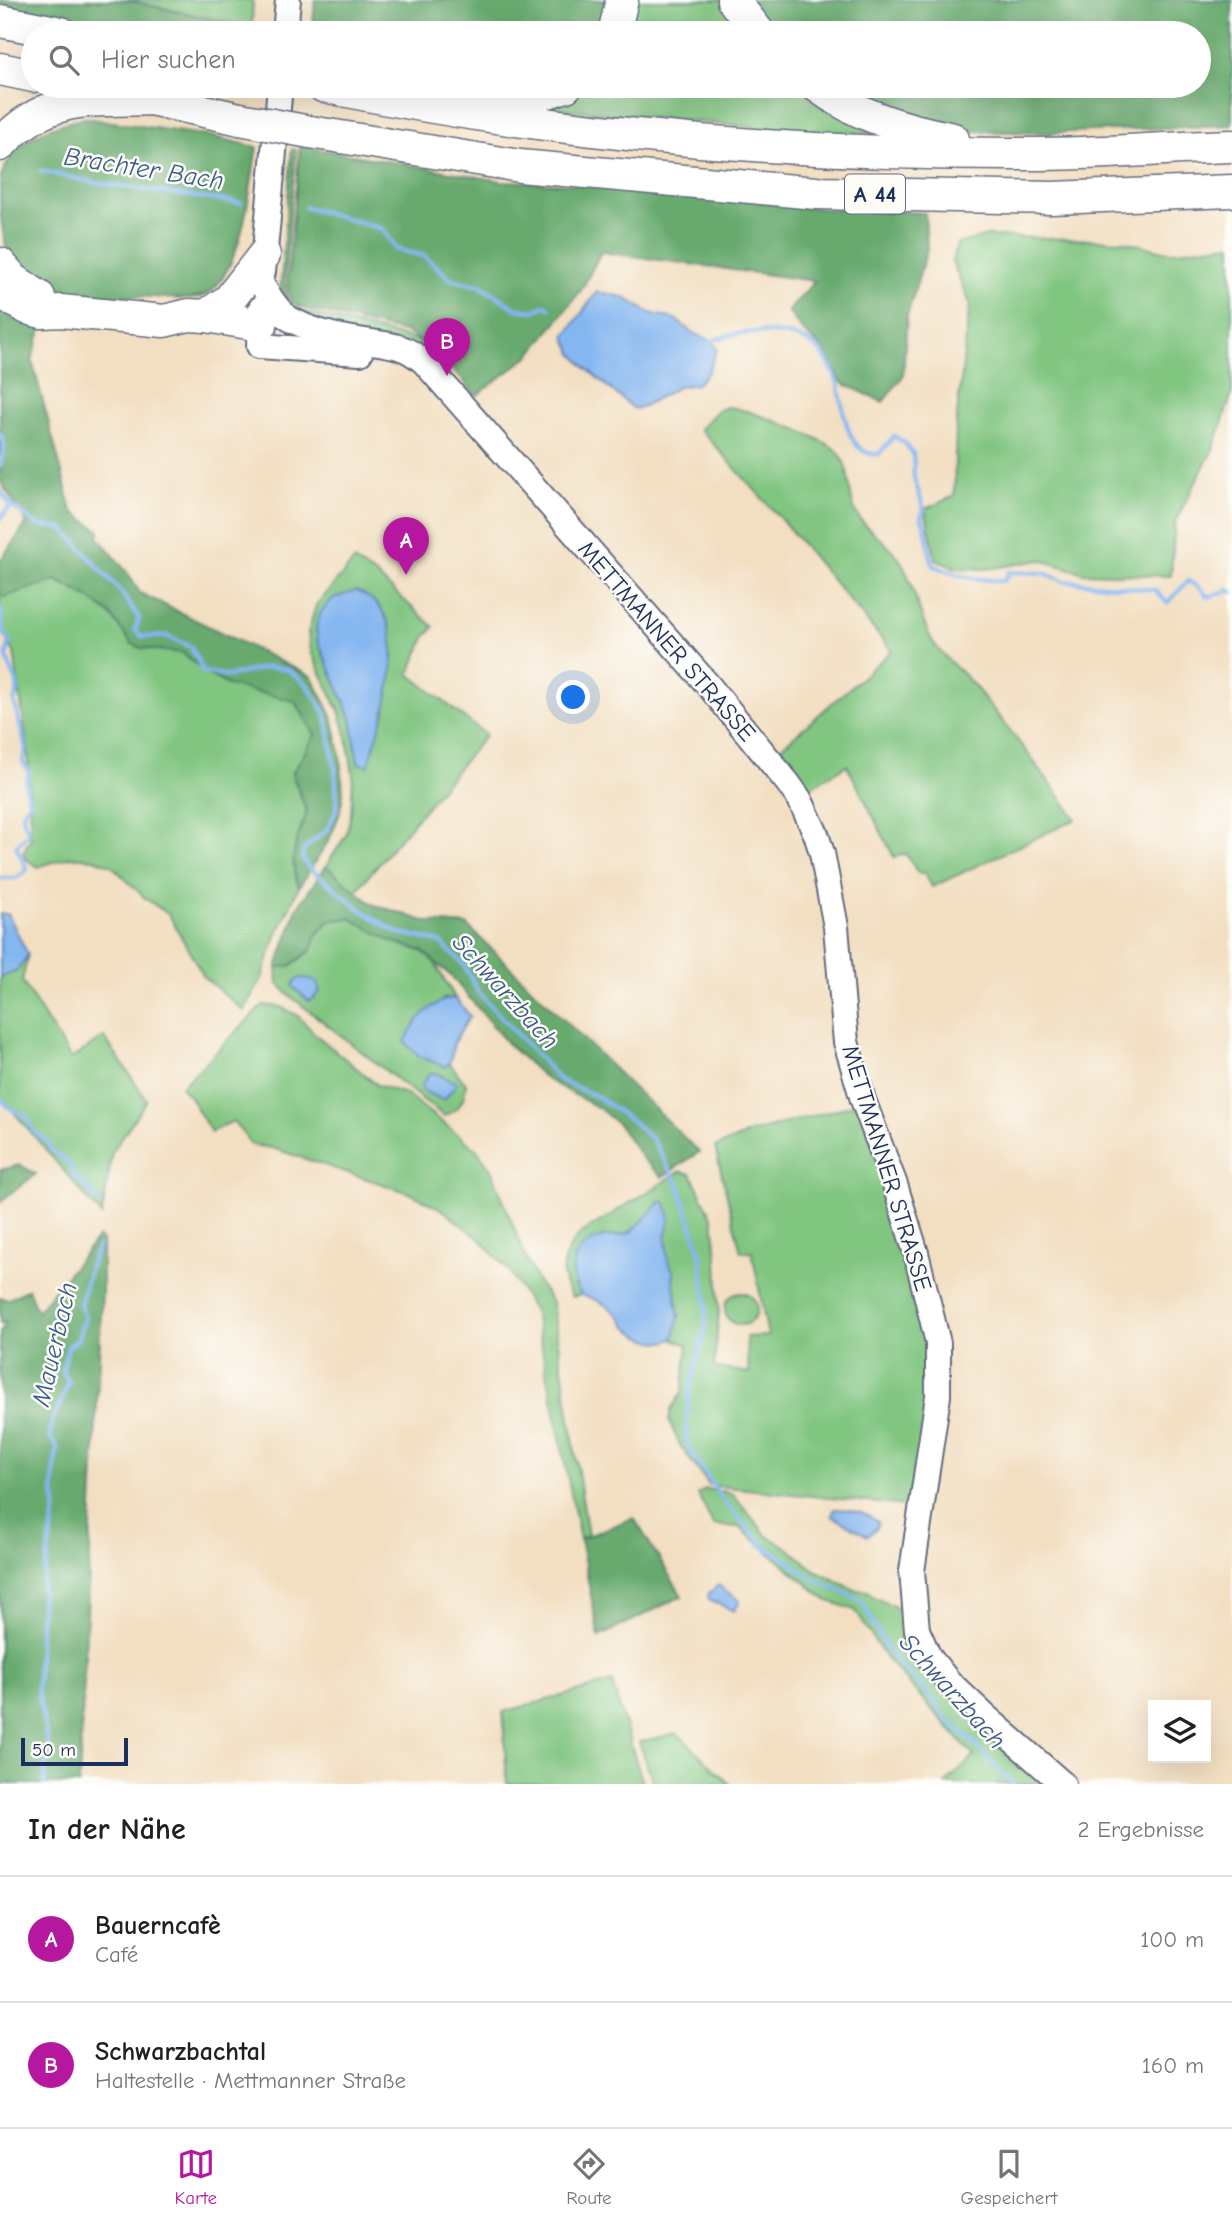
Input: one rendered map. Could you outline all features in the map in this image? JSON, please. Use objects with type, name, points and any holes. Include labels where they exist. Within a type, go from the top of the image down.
[{"type":"highway","points":[[617,21],[622,0]]},
{"type":"highway","points":[[733,0],[750,21]]},
{"type":"highway","points":[[0,21],[21,25]]},
{"type":"highway","points":[[0,69],[21,73]]},
{"type":"highway","name":"A 44","points":[[148,98],[310,132],[520,166],[816,193],[1052,198],[1232,191]]},
{"type":"highway","name":"A 44","points":[[429,98],[618,133],[827,150],[1033,154],[1232,146]]},
{"type":"highway","points":[[466,98],[513,101],[531,98]]},
{"type":"highway","points":[[835,98],[872,117],[920,132],[1033,154]]},
{"type":"highway","points":[[0,145],[22,123],[50,108],[67,103],[153,99]]},
{"type":"highway","points":[[0,264],[25,289],[61,311]]},
{"type":"highway","points":[[206,316],[263,270]]},
{"type":"highway","points":[[0,292],[27,308],[42,312],[61,311],[164,321],[206,316],[260,335]]},
{"type":"highway","points":[[164,321],[188,331],[260,335]]},
{"type":"main road","points":[[286,21],[288,0]]},
{"type":"main road","points":[[279,98],[263,270],[260,335],[352,339]]},
{"type":"main road","name":"METTMANNER STRASSE","points":[[263,270],[274,303],[289,318],[352,339],[397,345],[411,351],[424,362],[709,686],[800,800],[822,853],[836,928],[846,1042],[863,1100],[895,1185],[916,1253],[937,1343],[938,1395],[912,1571],[917,1630],[929,1657],[957,1690],[1063,1784]]},
{"type":"main road","name":"METTMANNER STRASSE","points":[[260,335],[392,356],[436,377]]},
{"type":"green space","points":[[0,0],[125,0],[222,21],[89,21],[0,4]]},
{"type":"green space","points":[[125,0],[253,0],[252,21],[220,21]]},
{"type":"green space","points":[[315,0],[615,0],[609,21],[313,21]]},
{"type":"green space","points":[[627,0],[726,0],[743,21],[623,21]]},
{"type":"green space","points":[[749,0],[1232,0],[1232,125],[1045,133],[971,131],[923,121],[880,107],[863,98],[1211,98],[1211,21],[766,21]]},
{"type":"green space","points":[[562,98],[825,98],[877,134],[762,128],[548,108]]},
{"type":"green space","points":[[85,118],[210,136],[257,147],[244,221],[233,258],[224,275],[208,294],[185,299],[96,296],[69,292],[38,279],[11,255],[3,234],[0,207],[0,181],[5,167],[22,145],[36,134]]},
{"type":"green space","points":[[300,146],[502,181],[592,185],[828,209],[925,213],[927,250],[907,316],[903,376],[883,402],[842,383],[825,351],[802,330],[788,311],[815,281],[601,252],[582,289],[530,355],[476,396],[443,359],[415,337],[300,307],[290,300],[287,283]]},
{"type":"green space","points":[[292,149],[296,150],[284,282],[287,301],[297,310],[416,340],[427,348],[449,374],[293,312],[280,292]]},
{"type":"green space","points":[[987,236],[1123,241],[1168,252],[1232,244],[1232,393],[1214,447],[1175,522],[1171,576],[1084,573],[1041,560],[987,569],[956,568],[936,560],[925,509],[954,496],[956,423],[970,303],[952,262],[957,244]]},
{"type":"green space","points":[[0,311],[13,319],[42,327],[32,360],[72,511],[100,531],[98,537],[140,593],[312,677],[332,716],[340,753],[343,794],[339,815],[329,840],[299,887],[295,877],[294,858],[307,812],[292,774],[315,735],[295,701],[228,685],[209,675],[183,653],[141,648],[131,643],[110,614],[88,597],[56,580],[0,598],[0,561],[27,523],[0,481]]},
{"type":"green space","points":[[727,407],[786,425],[838,452],[845,466],[856,513],[902,563],[933,642],[989,704],[1076,819],[932,887],[925,873],[918,873],[906,854],[894,857],[847,765],[803,792],[776,752],[892,651],[787,526],[700,429],[717,411]]},
{"type":"green space","points":[[354,561],[375,574],[434,627],[426,636],[409,674],[486,735],[356,891],[326,866],[346,835],[351,814],[353,774],[340,713],[311,652],[308,633],[316,605]],"holes":[[[318,642],[393,650],[385,713],[359,763],[351,717]]]},
{"type":"green space","points":[[56,580],[88,597],[110,614],[131,643],[141,648],[183,653],[209,675],[295,701],[316,735],[292,774],[307,812],[294,858],[295,877],[299,887],[276,936],[262,978],[244,1011],[204,977],[169,915],[145,898],[111,865],[94,859],[70,857],[38,867],[26,859],[23,853],[31,837],[28,752],[14,652],[3,633],[0,598]]},
{"type":"green space","points":[[326,866],[372,904],[428,922],[467,925],[699,1152],[662,1177],[644,1160],[619,1125],[600,1109],[546,1079],[508,1044],[451,976],[422,951],[391,941],[350,918],[329,921],[316,935],[311,950],[290,966],[277,967],[297,908]]},
{"type":"green space","points":[[350,918],[391,941],[422,951],[433,960],[455,998],[443,999],[445,1067],[450,1064],[466,1084],[460,1104],[449,1114],[444,1116],[278,984],[277,967],[290,966],[311,951],[316,935],[329,921]]},
{"type":"green space","points":[[28,955],[22,981],[71,1059],[104,1037],[147,1100],[112,1152],[102,1216],[0,1096],[0,978],[17,970]]},
{"type":"green space","points":[[263,1005],[281,1007],[297,1015],[316,1035],[377,1085],[406,1094],[476,1149],[491,1169],[526,1258],[552,1303],[588,1536],[580,1539],[535,1313],[510,1272],[482,1241],[443,1210],[410,1193],[272,1148],[252,1145],[233,1121],[211,1132],[181,1087]]},
{"type":"green space","points":[[853,1105],[861,1107],[934,1358],[915,1507],[709,1485],[680,1445],[669,1421],[671,1409],[682,1393],[688,1345],[673,1339],[679,1318],[674,1272],[668,1261],[666,1236],[670,1219],[659,1202],[631,1231],[595,1241],[574,1259],[575,1286],[581,1295],[572,1297],[564,1280],[565,1257],[580,1234],[681,1171],[691,1174],[713,1219],[719,1311],[714,1367],[749,1373],[746,1337],[768,1336],[752,1251],[741,1252],[715,1147],[753,1132]]},
{"type":"green space","points":[[20,1165],[36,1174],[0,1202],[0,1170]]},
{"type":"green space","points":[[98,1237],[102,1241],[102,1293],[79,1784],[0,1784],[0,1333],[6,1322],[0,1323],[0,1297],[7,1300],[28,1289],[37,1312]]},
{"type":"green space","points":[[741,1293],[752,1298],[757,1309],[752,1320],[741,1325],[730,1320],[725,1309],[730,1298]]},
{"type":"green space","points":[[705,1489],[732,1493],[767,1536],[788,1548],[815,1570],[855,1590],[868,1591],[872,1596],[906,1612],[916,1641],[1056,1784],[945,1784],[974,1756],[885,1657],[855,1610],[826,1600],[739,1527],[713,1525],[698,1494]]},
{"type":"green space","points":[[634,1518],[682,1596],[599,1637],[580,1539]]},
{"type":"green space","points":[[612,1682],[643,1784],[507,1784],[503,1712]]},
{"type":"green space","points":[[677,1733],[730,1784],[654,1784],[639,1742]]},
{"type":"water","points":[[597,292],[623,297],[650,313],[675,319],[691,332],[712,341],[717,349],[708,372],[697,384],[680,386],[638,409],[633,408],[587,369],[573,354],[565,336]]},
{"type":"water","points":[[356,591],[376,603],[387,621],[392,644],[388,696],[368,766],[358,763],[351,717],[318,642],[316,627],[321,612],[333,598]]},
{"type":"water","points":[[0,914],[8,914],[28,955],[17,970],[0,978]]},
{"type":"water","points":[[300,978],[313,980],[319,987],[320,991],[309,1001],[293,987],[294,982]]},
{"type":"water","points":[[455,998],[470,1016],[455,1041],[450,1061],[445,1067],[418,1056],[405,1042],[413,1027],[431,1007]]},
{"type":"water","points":[[430,1073],[457,1083],[445,1099],[423,1091],[421,1086]]},
{"type":"water","points":[[663,1201],[670,1219],[666,1236],[668,1261],[674,1272],[679,1318],[673,1339],[661,1342],[636,1334],[618,1314],[581,1295],[576,1286],[573,1269],[577,1254],[590,1242],[632,1231]]},
{"type":"water","points":[[834,1509],[851,1510],[868,1516],[878,1522],[876,1528],[868,1536],[832,1516]]},
{"type":"water","points":[[718,1585],[740,1601],[734,1611],[709,1599],[708,1594]]},
{"type":"waterway","name":"Brachter Bach","points":[[41,171],[97,183],[241,203]]},
{"type":"waterway","name":"Brachter Bach","points":[[305,207],[383,229],[396,249],[424,256],[451,279],[481,286],[517,309],[534,311],[546,305],[549,308]]},
{"type":"waterway","name":"Brachter Bach","points":[[707,343],[732,335],[767,332],[799,338],[819,350],[836,379],[845,420],[860,448],[868,453],[879,454],[894,436],[904,442],[913,453],[914,478],[924,510],[921,517],[931,559],[933,565],[941,569],[968,577],[1004,581],[1009,572],[1044,573],[1064,581],[1155,590],[1167,603],[1188,581],[1199,587],[1208,597],[1229,590],[1232,592]]},
{"type":"waterway","name":"Schwarzbach","points":[[0,434],[5,445],[0,465]]},
{"type":"waterway","name":"Schwarzbach","points":[[0,491],[11,505],[37,525],[64,529],[121,592],[139,618],[135,630],[142,637],[167,636],[191,647],[203,672],[229,676],[268,667],[289,670],[307,685],[325,712],[335,767],[337,808],[328,829],[304,849],[302,858],[308,867],[364,912],[396,932],[440,942],[464,965],[478,992],[560,1080],[598,1097],[652,1139],[679,1186],[700,1251],[706,1302],[705,1329],[690,1391],[685,1430],[688,1447],[725,1503],[766,1548],[808,1576],[862,1601],[887,1650],[928,1694],[945,1718],[968,1737],[1013,1784]]},
{"type":"waterway","points":[[0,519],[11,505]]},
{"type":"waterway","points":[[0,608],[3,631],[10,641],[7,657],[18,690],[14,701],[26,749],[23,761],[29,773],[25,785],[30,802],[22,815],[29,833],[16,846],[27,870],[16,878],[0,878]]},
{"type":"waterway","name":"Mauerbach","points":[[0,1098],[8,1107],[28,1118],[33,1131],[48,1142],[50,1149],[70,1164],[74,1175],[100,1202]]},
{"type":"waterway","name":"Mauerbach","points":[[44,1784],[48,1743],[37,1689],[42,1588],[56,1505],[53,1488],[57,1447],[50,1437],[52,1422],[69,1382],[62,1371],[68,1347],[78,1339],[85,1317],[80,1304],[92,1260],[99,1246]]},
{"type":"place","name":"Schwarzbachtal","points":[[447,376]]},
{"type":"place","name":"Bauerncafè","points":[[406,575]]}]
